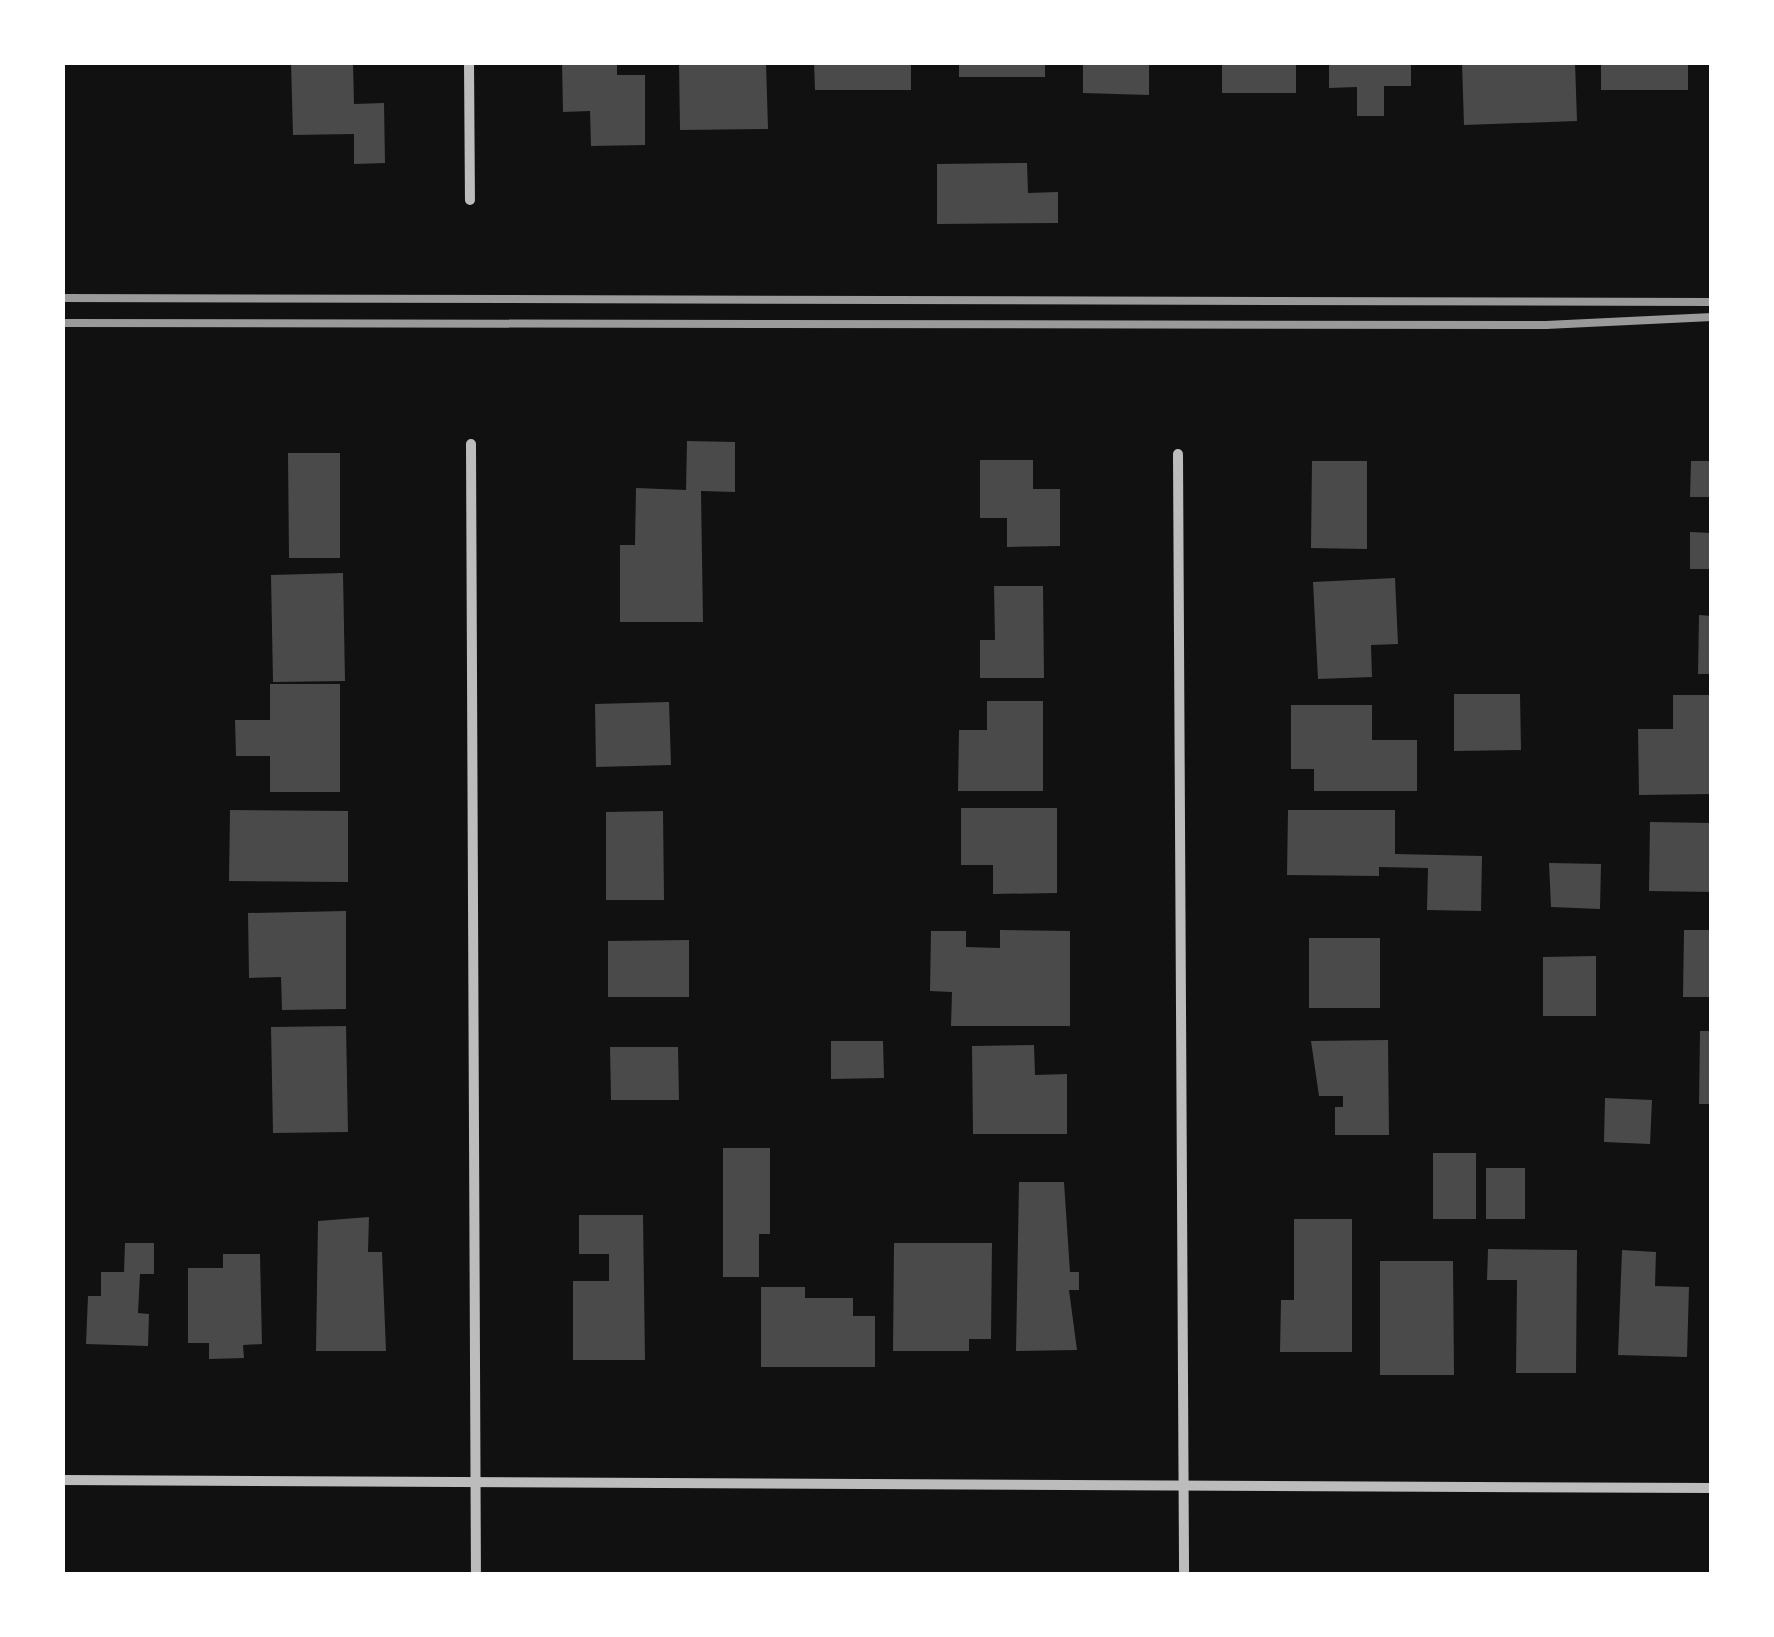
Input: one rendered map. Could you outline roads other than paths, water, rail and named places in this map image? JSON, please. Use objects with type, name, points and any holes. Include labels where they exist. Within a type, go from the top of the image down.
[{"type":"street","points":[[469,62],[470,200]]},
{"type":"street","points":[[472,444],[476,1574]]},
{"type":"street","points":[[1178,454],[1184,1574]]},
{"type":"street","points":[[62,1480],[1712,1488]]},
{"type":"railway","points":[[62,298],[1712,302]]},
{"type":"railway","points":[[62,323],[1546,325],[1712,317]]}]
